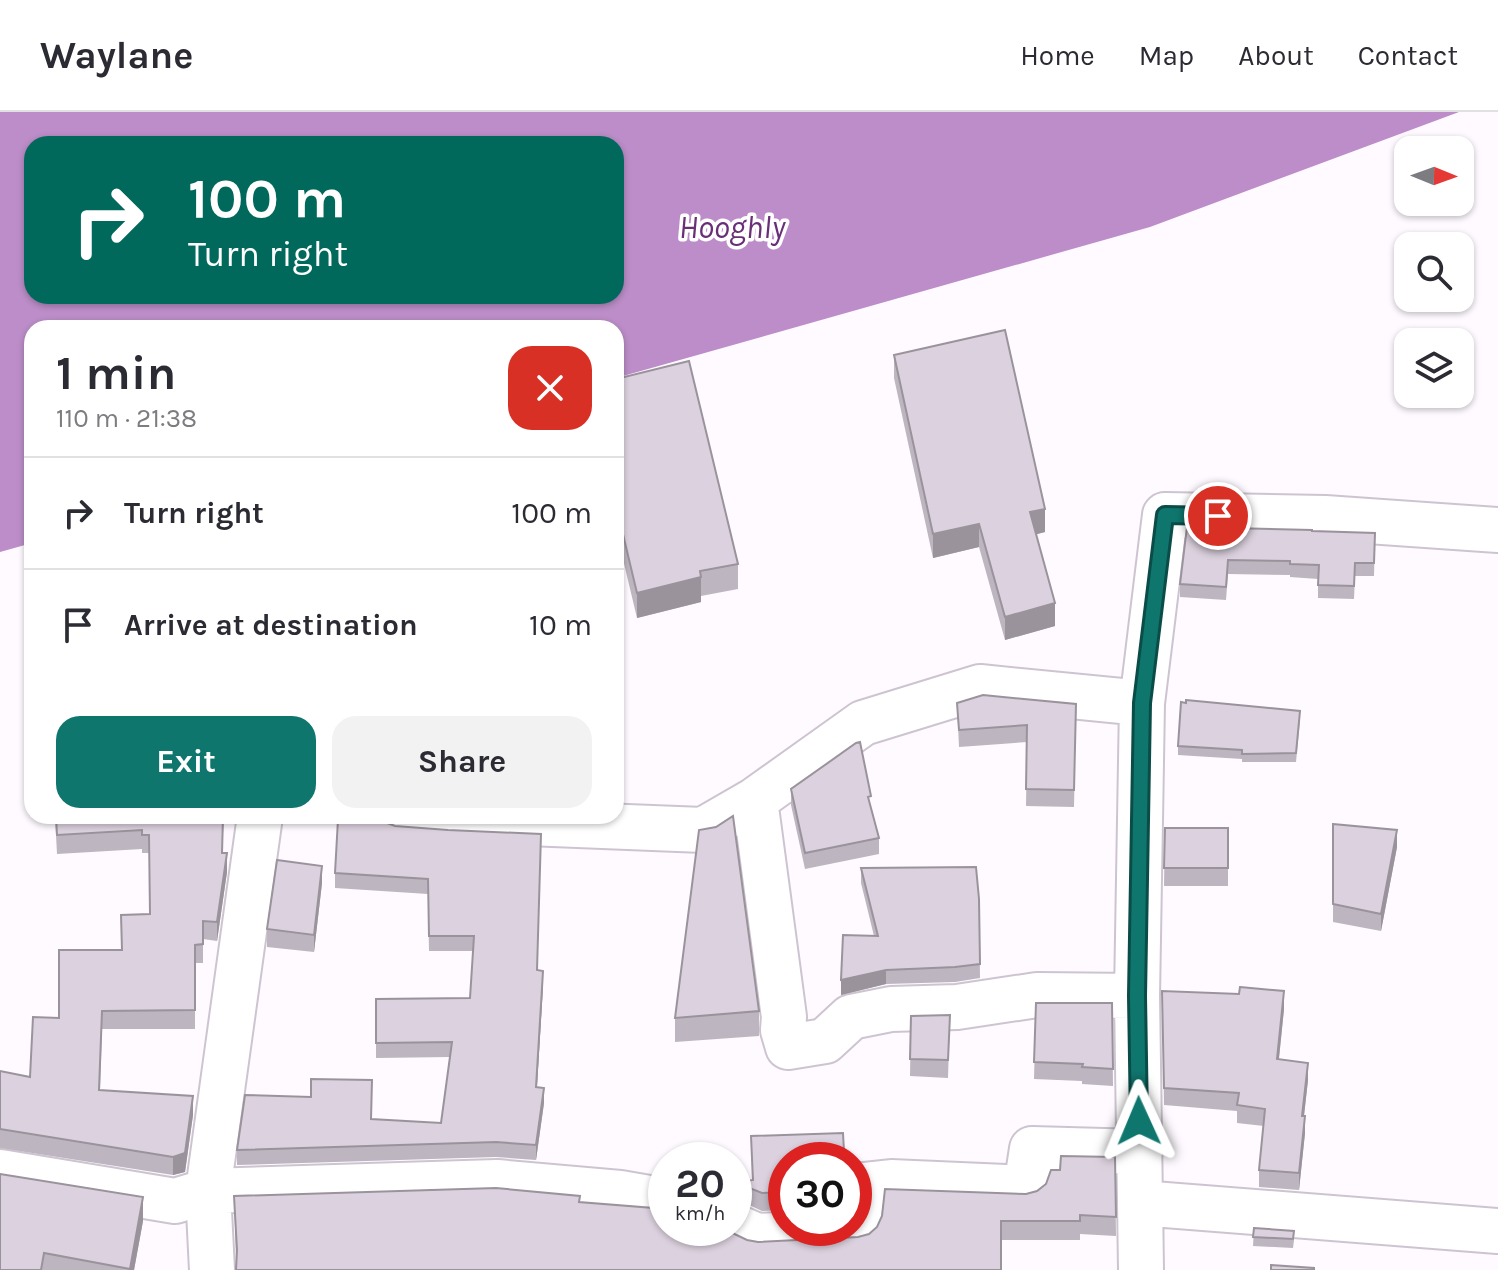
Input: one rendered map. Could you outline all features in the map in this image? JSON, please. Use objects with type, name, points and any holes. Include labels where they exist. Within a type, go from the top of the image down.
[{"type":"street","points":[[1141,1270],[1137,996],[1142,703],[1165,515],[1325,518],[1498,530]]},
{"type":"street","points":[[551,824],[703,830],[755,800],[863,723],[980,687],[1142,703]]},
{"type":"street","points":[[755,800],[784,1017],[783,1030],[788,1047],[825,1041],[851,1017],[891,1009],[957,1007],[1037,995],[1137,996]]},
{"type":"street","points":[[212,1270],[208,1191],[259,824]]},
{"type":"street","points":[[752,1243],[857,1231],[863,1185],[891,1182],[1026,1188],[1032,1149],[1140,1152]]},
{"type":"street","points":[[0,1172],[175,1201],[208,1191],[497,1182],[648,1198]]},
{"type":"street","points":[[1140,1203],[1498,1231]]},
{"type":"water","name":"Hooghly","points":[[0,112],[1459,112],[1150,227],[624,376],[624,320],[24,320],[24,545],[0,552]]},
{"type":"building","points":[[1005,330],[1045,509],[1030,512],[1055,603],[1005,617],[979,524],[933,534],[894,355]]},
{"type":"building","points":[[689,361],[738,564],[700,571],[701,577],[637,593],[624,539],[624,377]]},
{"type":"building","points":[[1187,527],[1375,533],[1374,563],[1355,563],[1354,586],[1318,585],[1319,565],[1290,564],[1290,561],[1228,560],[1226,587],[1180,584]]},
{"type":"building","points":[[983,695],[1076,704],[1074,790],[1026,789],[1027,725],[959,730],[957,703]]},
{"type":"building","points":[[1186,700],[1300,711],[1296,753],[1242,754],[1242,750],[1178,746],[1181,702],[1186,703]]},
{"type":"building","points":[[860,742],[871,796],[868,797],[879,838],[805,853],[791,789]]},
{"type":"building","points":[[733,816],[759,1011],[675,1018],[699,830],[716,827]]},
{"type":"building","points":[[56,824],[223,824],[222,853],[227,853],[217,922],[203,921],[203,944],[195,945],[195,1010],[102,1011],[99,1090],[193,1096],[185,1153],[173,1157],[0,1129],[0,1071],[30,1077],[33,1017],[59,1018],[59,950],[122,950],[121,915],[150,914],[149,835],[142,835],[142,830],[57,835]]},
{"type":"building","points":[[338,824],[390,824],[541,834],[537,970],[543,971],[536,1087],[544,1088],[536,1145],[496,1142],[237,1150],[245,1095],[311,1097],[311,1079],[372,1080],[371,1119],[441,1123],[452,1042],[376,1043],[376,999],[470,998],[474,936],[429,936],[428,879],[335,873]]},
{"type":"building","points":[[1333,824],[1397,830],[1381,914],[1333,904]]},
{"type":"building","points":[[1165,828],[1228,828],[1228,868],[1164,868]]},
{"type":"building","points":[[277,860],[322,866],[314,935],[267,929]]},
{"type":"building","points":[[976,867],[980,964],[886,970],[841,980],[843,935],[878,936],[861,868]]},
{"type":"building","points":[[1240,987],[1284,991],[1277,1059],[1308,1063],[1299,1173],[1259,1170],[1265,1109],[1237,1105],[1239,1093],[1164,1088],[1162,991],[1239,994]]},
{"type":"building","points":[[1036,1003],[1112,1003],[1113,1069],[1034,1062]]},
{"type":"building","points":[[950,1015],[948,1060],[910,1059],[911,1016]]},
{"type":"building","points":[[843,1133],[843,1142],[768,1142],[768,1193],[762,1193],[752,1189],[751,1136]]},
{"type":"building","points":[[1061,1156],[1115,1157],[1116,1217],[1080,1215],[1080,1221],[1001,1221],[1001,1270],[236,1270],[234,1196],[496,1188],[580,1196],[579,1202],[648,1208],[648,1246],[752,1246],[752,1241],[768,1242],[768,1246],[872,1246],[872,1231],[882,1216],[885,1189],[1026,1194],[1046,1184],[1051,1170],[1060,1170]]},
{"type":"building","points":[[0,1174],[143,1197],[130,1269],[44,1253],[41,1270],[0,1270]]},
{"type":"building","points":[[1254,1228],[1294,1231],[1293,1239],[1253,1237]]},
{"type":"building","points":[[1271,1265],[1314,1268],[1314,1270],[1271,1270]]},
{"type":"route","points":[[1139,1121],[1137,996],[1142,703],[1165,515],[1218,516]]}]
